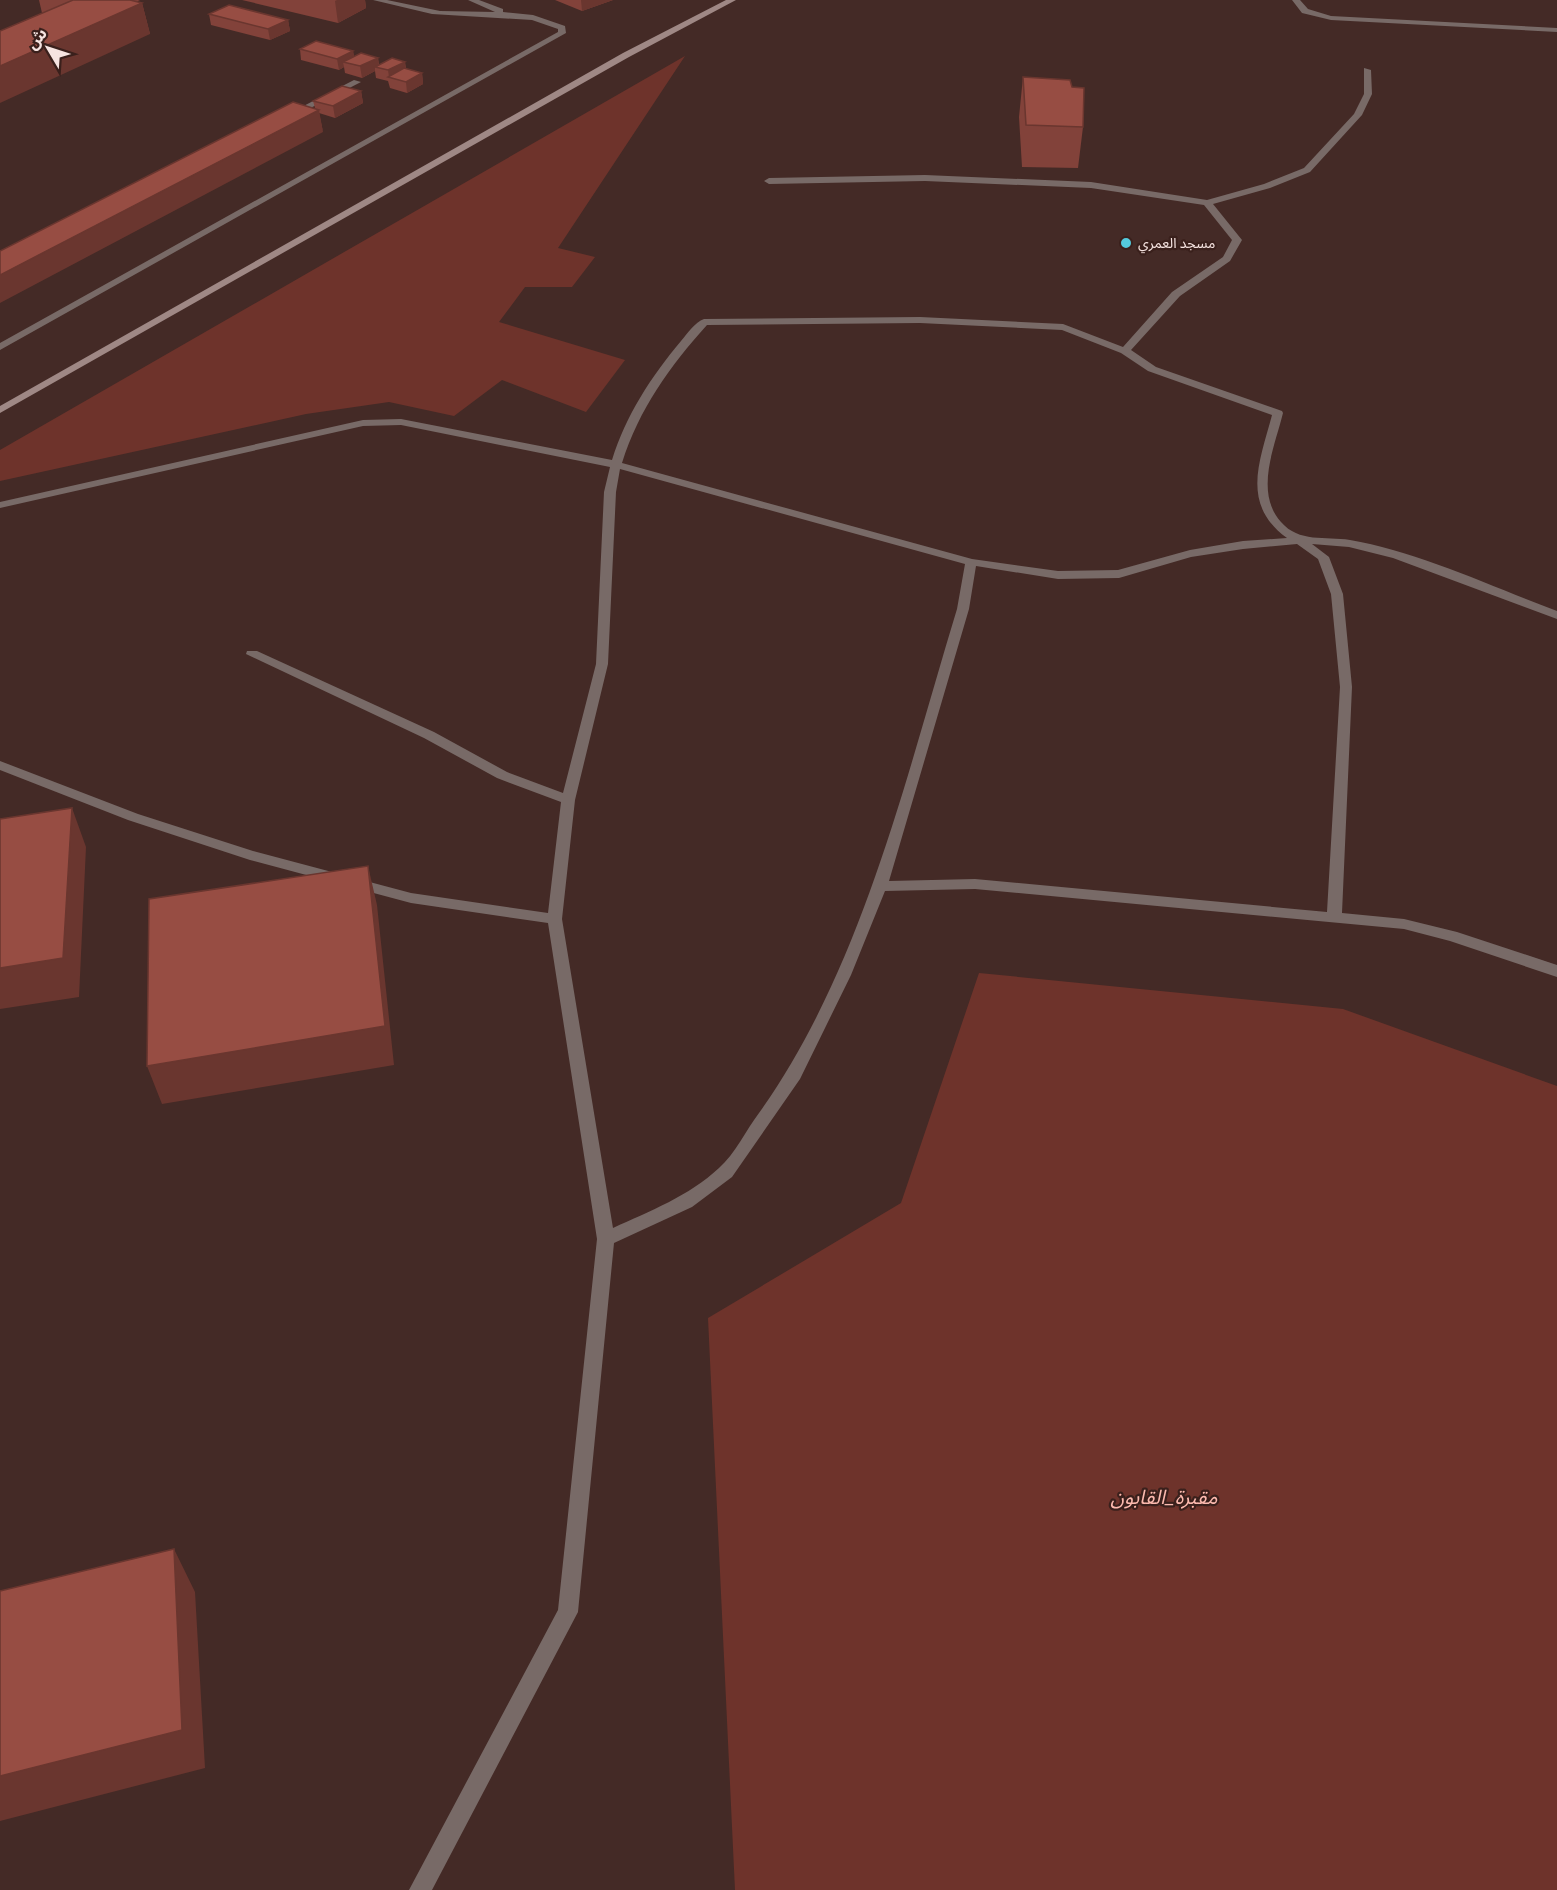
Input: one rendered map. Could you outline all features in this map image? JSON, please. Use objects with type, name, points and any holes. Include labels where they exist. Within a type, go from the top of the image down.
[{"type":"main road","points":[[0,410],[626,54],[732,0]]},
{"type":"street","points":[[0,347],[562,33],[562,28],[548,20],[506,14],[437,13],[377,0]]},
{"type":"street","points":[[472,0],[506,14]]},
{"type":"street","points":[[1296,0],[1305,11],[1331,18],[1557,30]]},
{"type":"street","points":[[769,181],[925,178],[1080,185],[1207,203],[1267,186],[1307,170],[1358,115],[1368,94],[1367,70]]},
{"type":"street","points":[[284,118],[357,82]]},
{"type":"street","points":[[1125,351],[1176,294],[1227,259],[1237,240],[1207,203]]},
{"type":"street","points":[[420,1890],[568,1612],[606,1239],[555,919],[568,800],[602,664],[610,492],[614,464],[644,399],[672,357],[704,322],[920,320],[1063,327],[1125,351],[1152,369],[1278,413],[1261,477],[1266,507],[1277,525],[1302,540],[1323,557],[1337,594],[1346,687],[1334,918]]},
{"type":"street","points":[[0,505],[363,423],[401,422],[614,464],[971,562],[1058,575],[1119,574],[1190,554],[1243,545],[1302,540],[1349,543],[1397,555],[1557,615]]},
{"type":"street","points":[[606,1239],[686,1202],[726,1172],[792,1079],[843,975],[880,886],[963,609],[971,562]]},
{"type":"street","points":[[252,654],[429,735],[502,775],[568,800]]},
{"type":"street","points":[[1,767],[133,817],[261,858],[411,898],[555,919]]},
{"type":"street","points":[[880,886],[975,884],[1404,924],[1452,936],[1557,971]]},
{"type":"green space","points":[[685,56],[558,248],[595,257],[572,287],[525,287],[499,322],[625,360],[586,412],[502,380],[454,416],[389,402],[306,414],[0,481],[0,450]]},
{"type":"green space","name":"مقبرة_القابون","points":[[979,973],[1343,1009],[1557,1086],[1557,1890],[735,1890],[708,1318],[901,1203]]},
{"type":"building","points":[[73,0],[130,0],[142,3],[0,66],[0,31]]},
{"type":"building","points":[[229,5],[288,20],[268,29],[209,14]]},
{"type":"building","points":[[316,41],[353,51],[337,59],[300,49]]},
{"type":"building","points":[[361,53],[378,58],[360,66],[343,62]]},
{"type":"building","points":[[392,58],[405,62],[388,70],[375,67]]},
{"type":"building","points":[[404,68],[422,73],[406,82],[388,77]]},
{"type":"building","points":[[1023,77],[1070,80],[1072,87],[1084,88],[1083,127],[1026,125]]},
{"type":"building","points":[[342,86],[361,91],[333,106],[313,101]]},
{"type":"building","points":[[293,102],[319,110],[0,275],[0,251]]},
{"type":"building","points":[[72,808],[63,958],[0,968],[0,819]]},
{"type":"building","points":[[368,866],[385,1026],[147,1066],[149,899]]},
{"type":"building","points":[[174,1549],[182,1730],[0,1776],[0,1591]]},
{"type":"place","name":"مسجد العمري","points":[[1126,243]]}]
